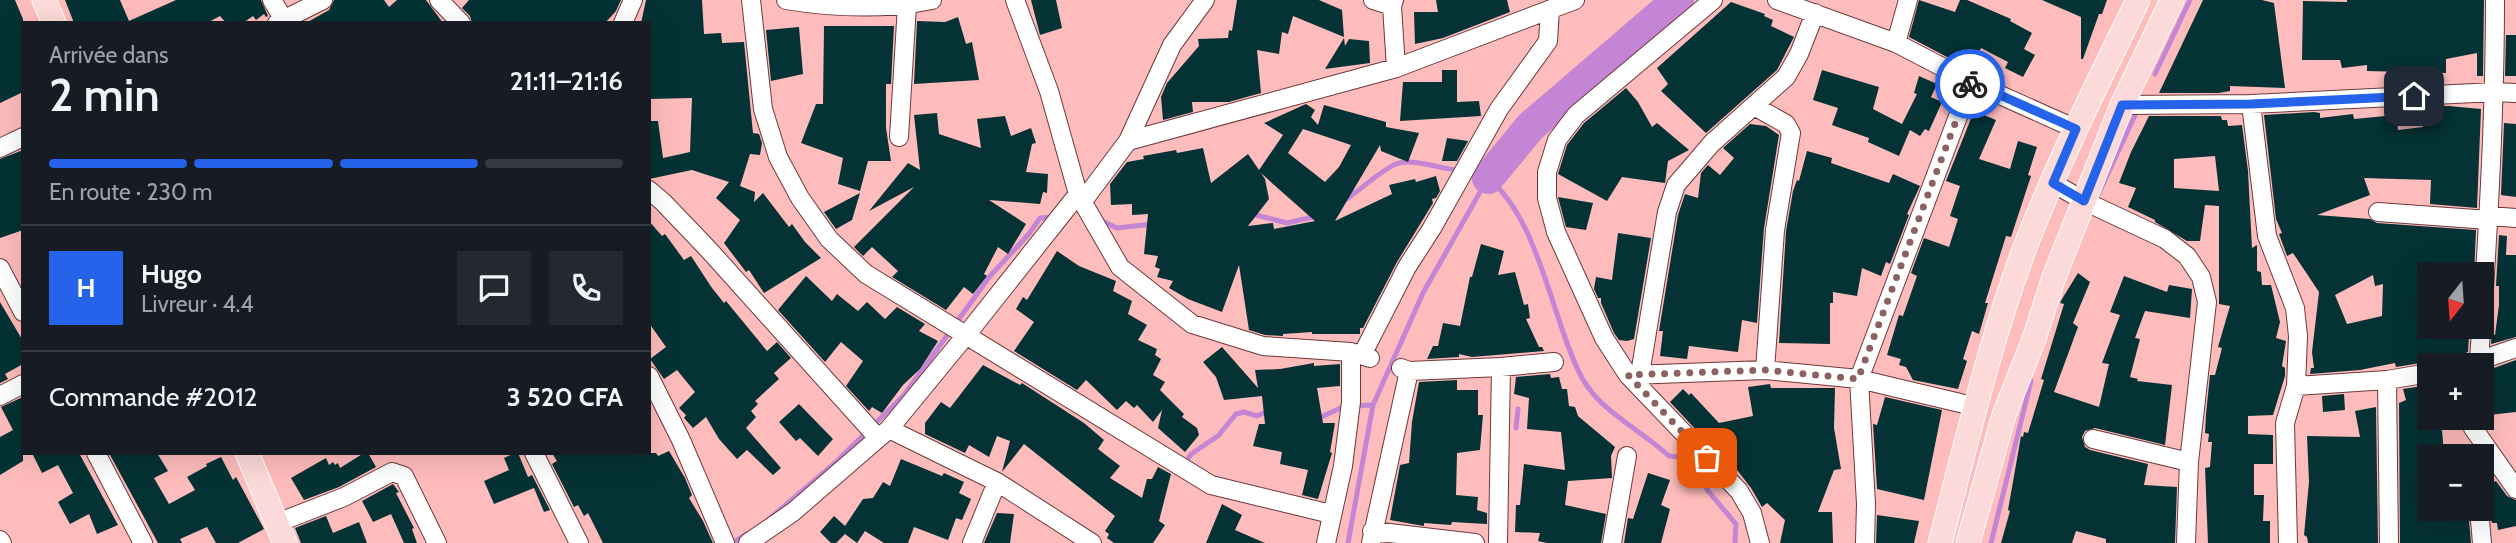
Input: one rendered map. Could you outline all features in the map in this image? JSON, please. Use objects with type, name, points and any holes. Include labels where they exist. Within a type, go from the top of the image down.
[{"type":"main road","points":[[44,0],[53,21]]},
{"type":"main road","points":[[1940,543],[1977,407],[2029,237],[2076,129],[2138,0]]},
{"type":"main road","points":[[1968,543],[2004,415],[2084,201],[2122,105],[2172,0]]},
{"type":"main road","points":[[248,455],[281,533]]},
{"type":"street","points":[[272,0],[282,21]]},
{"type":"street","points":[[285,21],[323,0]]},
{"type":"street","points":[[439,0],[459,21]]},
{"type":"street","points":[[624,21],[633,0]]},
{"type":"street","points":[[751,0],[763,109],[778,157],[800,198],[829,239],[866,274],[1211,485],[1331,514]]},
{"type":"street","points":[[786,0],[861,8],[932,0]]},
{"type":"street","points":[[1015,0],[1049,91],[1081,197],[1120,267],[1192,324],[1262,346],[1361,355]]},
{"type":"street","points":[[748,543],[793,512],[883,433],[967,334],[1128,141],[1172,45],[1205,0]]},
{"type":"street","points":[[1373,0],[1393,3],[1396,68]]},
{"type":"street","points":[[1128,141],[1396,68],[1575,0]]},
{"type":"street","points":[[1713,0],[1576,115],[1557,140],[1547,172],[1548,198],[1556,232],[1604,338],[1739,491],[1752,513],[1760,543]]},
{"type":"street","points":[[1777,0],[1896,43],[1971,82],[2076,129]]},
{"type":"street","points":[[1896,43],[1908,0]]},
{"type":"street","points":[[2472,353],[2489,218],[2495,92],[2495,0]]},
{"type":"street","points":[[899,137],[906,5]]},
{"type":"street","points":[[1326,543],[1343,466],[1351,402],[1361,355],[1407,267],[1499,109],[1544,47],[1549,34],[1550,10]]},
{"type":"street","points":[[1634,375],[1667,212],[1676,186],[1712,143],[1786,77],[1799,54],[1815,13]]},
{"type":"street","points":[[1865,543],[1866,504],[1858,379],[1971,82]]},
{"type":"street","points":[[2122,105],[2251,104],[2516,93]]},
{"type":"street","points":[[2251,104],[2267,236],[2295,308],[2298,336],[2295,386],[2285,423],[2288,543]]},
{"type":"street","points":[[1754,106],[1787,124],[1791,133],[1775,230],[1765,370]]},
{"type":"street","points":[[0,148],[21,139]]},
{"type":"street","points":[[2053,183],[2084,201],[2165,239],[2187,256],[2201,277],[2207,302],[2189,462],[2186,543]]},
{"type":"street","points":[[651,192],[883,433],[998,482],[1092,543]]},
{"type":"street","points":[[2378,212],[2516,218]]},
{"type":"street","points":[[0,268],[21,308]]},
{"type":"street","points":[[2494,355],[2516,348]]},
{"type":"street","points":[[1475,543],[1371,537],[1405,369],[1501,368],[1554,362]]},
{"type":"street","points":[[1498,543],[1501,368]]},
{"type":"street","points":[[1634,375],[1765,370],[1858,379],[1977,407]]},
{"type":"street","points":[[2295,386],[2387,380],[2417,375]]},
{"type":"street","points":[[651,380],[676,428],[725,543]]},
{"type":"street","points":[[2387,380],[2389,543]]},
{"type":"street","points":[[0,396],[21,385]]},
{"type":"street","points":[[2477,430],[2516,489]]},
{"type":"street","points":[[2093,439],[2189,462]]},
{"type":"street","points":[[97,455],[144,543]]},
{"type":"street","points":[[535,455],[579,543]]},
{"type":"street","points":[[1612,543],[1628,456]]},
{"type":"street","points":[[281,533],[344,496],[392,472],[398,472],[404,476],[437,543]]},
{"type":"street","points":[[972,543],[998,482]]},
{"type":"street","points":[[2480,521],[2482,543]]},
{"type":"building","points":[[0,0],[15,0],[23,19],[21,93],[0,103]]},
{"type":"building","points":[[65,0],[120,0],[129,21],[73,21]]},
{"type":"building","points":[[176,0],[261,0],[268,16],[264,14],[256,20],[253,16],[246,21],[224,21],[220,16],[211,21],[129,21]]},
{"type":"building","points":[[334,0],[384,0],[389,7],[397,0],[426,0],[442,21],[310,21],[329,10]]},
{"type":"building","points":[[469,0],[621,0],[607,21],[471,21],[462,8]]},
{"type":"building","points":[[646,0],[702,0],[704,34],[721,33],[722,43],[744,42],[753,133],[759,134],[762,143],[760,155],[750,154],[740,186],[755,192],[754,202],[763,193],[789,227],[792,224],[821,258],[764,293],[749,270],[746,272],[724,243],[740,220],[716,198],[729,182],[692,170],[651,179],[651,121],[658,121],[663,158],[690,152],[692,98],[651,99],[651,21],[641,21]]},
{"type":"building","points":[[1031,0],[1056,0],[1062,28],[1040,35]]},
{"type":"building","points":[[1237,0],[1319,0],[1342,10],[1344,37],[1293,16],[1288,34],[1282,32],[1279,54],[1257,50],[1261,93],[1229,102],[1192,102],[1193,112],[1163,120],[1161,97],[1167,83],[1199,46],[1198,39],[1228,38],[1229,30],[1232,31]]},
{"type":"building","points":[[1436,0],[1507,0],[1510,12],[1443,38],[1415,44],[1414,12],[1438,12]]},
{"type":"building","points":[[1919,0],[1955,12],[1960,0],[1967,0],[2011,19],[2010,21],[2032,33],[2024,49],[2035,55],[2023,77],[2005,68],[2008,62],[1981,48],[1973,65],[1951,55],[1949,58],[1909,37]]},
{"type":"building","points":[[2042,0],[2107,0],[2102,14],[2099,14],[2083,59],[2081,17]]},
{"type":"building","points":[[2203,0],[2262,0],[2274,3],[2285,88],[2230,86],[2230,91],[2219,93],[2159,93]]},
{"type":"building","points":[[2484,0],[2483,76],[2477,76],[2477,53],[2446,59],[2446,73],[2367,71],[2367,65],[2342,68],[2340,60],[2302,60],[2303,1]]},
{"type":"building","points":[[1731,2],[1765,14],[1764,16],[1773,20],[1771,26],[1794,37],[1777,70],[1706,133],[1661,91],[1668,84],[1657,68]]},
{"type":"building","points":[[958,17],[966,44],[972,42],[979,80],[914,84],[917,21],[945,22]]},
{"type":"building","points":[[824,26],[894,26],[891,84],[886,84],[886,128],[891,161],[868,161],[860,191],[838,184],[843,158],[801,143],[816,104],[823,104]]},
{"type":"building","points":[[799,27],[803,74],[771,81],[766,30]]},
{"type":"building","points":[[2506,35],[2516,35],[2516,76],[2505,76]]},
{"type":"building","points":[[1344,38],[1345,46],[1349,39],[1369,41],[1370,63],[1325,69]]},
{"type":"building","points":[[1442,70],[1457,70],[1457,102],[1479,101],[1481,116],[1400,121],[1403,82],[1442,82]]},
{"type":"building","points":[[1822,70],[1879,87],[1873,109],[1902,124],[1917,94],[1914,93],[1919,76],[1937,84],[1931,97],[1942,102],[1929,131],[1925,129],[1920,136],[1910,130],[1899,156],[1868,142],[1869,138],[1832,125],[1838,108],[1813,100]]},
{"type":"building","points":[[1626,88],[1638,102],[1652,127],[1657,123],[1689,150],[1668,161],[1665,183],[1622,177],[1607,201],[1558,174],[1567,145],[1584,123]]},
{"type":"building","points":[[1306,104],[1315,110],[1311,117],[1318,125],[1324,105],[1386,122],[1386,127],[1419,133],[1408,162],[1381,151],[1380,145],[1335,221],[1392,194],[1389,185],[1415,179],[1416,182],[1436,176],[1440,191],[1436,198],[1432,199],[1433,203],[1397,262],[1363,328],[1360,328],[1360,334],[1312,332],[1283,336],[1265,335],[1249,330],[1239,265],[1222,312],[1188,299],[1169,288],[1173,281],[1157,277],[1160,269],[1155,267],[1158,256],[1144,254],[1148,214],[1132,215],[1132,204],[1111,205],[1110,184],[1127,162],[1144,159],[1143,156],[1203,148],[1211,183],[1248,154],[1259,170],[1283,135],[1264,123]],"holes":[[[1303,129],[1351,145],[1339,167],[1325,182],[1288,153]],[[1261,173],[1273,184],[1315,221],[1274,229],[1273,223],[1248,226],[1269,199]]]},
{"type":"building","points":[[2422,107],[2481,109],[2477,208],[2430,204],[2431,180],[2364,178],[2370,195],[2317,215],[2370,219],[2377,223],[2476,230],[2475,262],[2417,262],[2417,340],[2469,340],[2468,352],[2417,353],[2417,364],[2396,367],[2395,363],[2360,370],[2310,374],[2311,368],[2314,368],[2312,352],[2319,292],[2293,253],[2287,256],[2279,234],[2282,233],[2276,219],[2264,115],[2314,112],[2320,113],[2320,118],[2353,114],[2354,119],[2396,115],[2398,130],[2423,127]],"holes":[[[2373,275],[2375,286],[2383,284],[2382,316],[2347,324],[2335,295]]]},
{"type":"building","points":[[1974,111],[1996,120],[1979,159],[2010,169],[2018,141],[2037,147],[2028,175],[2031,176],[2011,237],[2006,236],[1985,303],[1988,303],[1979,334],[1972,331],[1963,359],[1967,361],[1958,389],[1913,380],[1906,367],[1899,365],[1901,359],[1887,355],[1899,315],[1903,316],[1917,276],[1911,273],[1924,238],[1949,247],[1958,219],[1950,216],[1960,186],[1946,181]]},
{"type":"building","points":[[937,113],[939,134],[981,148],[977,119],[1005,116],[1011,136],[1031,128],[1036,143],[1032,144],[1026,172],[1048,174],[1047,193],[1043,192],[1040,204],[989,200],[1026,224],[1008,254],[998,247],[984,274],[987,276],[973,294],[964,287],[946,310],[892,277],[898,271],[872,247],[863,256],[854,247],[914,187],[869,211],[908,163],[920,170],[914,115]]},
{"type":"building","points":[[2149,116],[2221,116],[2222,120],[2227,120],[2228,126],[2242,125],[2248,171],[2252,248],[2257,245],[2257,271],[2261,272],[2262,285],[2271,285],[2280,322],[2276,338],[2286,341],[2282,366],[2285,368],[2285,376],[2273,415],[2248,416],[2248,434],[2273,435],[2273,464],[2254,464],[2254,495],[2264,495],[2263,521],[2270,521],[2270,543],[2208,543],[2205,468],[2210,467],[2212,442],[2208,442],[2209,434],[2205,433],[2206,414],[2210,375],[2215,375],[2222,348],[2218,347],[2230,306],[2219,304],[2219,206],[2205,205],[2200,241],[2187,241],[2155,220],[2128,207],[2136,188],[2119,183]],"holes":[[[2215,156],[2219,191],[2174,188],[2174,159]]]},
{"type":"building","points":[[2504,123],[2516,124],[2516,197],[2501,195]]},
{"type":"building","points":[[1750,124],[1766,126],[1779,135],[1764,228],[1757,323],[1742,320],[1738,352],[1689,346],[1687,359],[1660,356],[1663,331],[1659,331],[1678,215],[1685,194],[1698,198],[1701,173],[1708,165],[1720,175],[1734,158],[1723,148]]},
{"type":"building","points":[[1447,138],[1468,141],[1457,161],[1442,161]]},
{"type":"building","points":[[21,151],[21,231],[0,238],[0,159]]},
{"type":"building","points":[[1807,151],[1832,158],[1831,163],[1889,183],[1893,174],[1920,186],[1890,264],[1886,262],[1881,276],[1862,268],[1857,296],[1833,292],[1833,303],[1830,303],[1830,344],[1779,343],[1786,231],[1793,191],[1797,180],[1799,181]]},
{"type":"building","points":[[860,193],[852,220],[836,229],[824,212]]},
{"type":"building","points":[[1558,197],[1593,203],[1586,230],[1566,227]]},
{"type":"building","points":[[651,223],[662,236],[665,234],[684,260],[691,256],[724,303],[726,301],[767,351],[777,342],[791,358],[774,373],[779,379],[755,401],[758,404],[751,411],[756,417],[746,428],[781,468],[773,475],[747,450],[737,459],[719,439],[706,417],[693,428],[679,408],[695,392],[677,370],[664,379],[651,360],[666,347],[651,326]]},
{"type":"building","points":[[1618,233],[1651,238],[1634,339],[1627,341],[1619,340],[1614,333],[1601,298],[1598,298],[1594,289],[1596,277],[1612,280]]},
{"type":"building","points":[[2499,235],[2507,236],[2506,255],[2516,255],[2516,337],[2491,344],[2494,340],[2499,305],[2499,286],[2496,286]]},
{"type":"building","points":[[1481,244],[1504,251],[1498,275],[1515,272],[1524,305],[1528,304],[1530,318],[1526,319],[1539,347],[1544,351],[1472,357],[1459,354],[1459,357],[1427,359],[1433,346],[1438,346],[1443,323],[1460,326],[1470,277]]},
{"type":"building","points":[[1057,251],[1079,266],[1116,281],[1113,291],[1132,301],[1128,314],[1147,325],[1138,340],[1157,349],[1155,355],[1161,359],[1153,375],[1165,382],[1160,390],[1184,414],[1182,417],[1197,428],[1199,435],[1185,452],[1158,428],[1162,410],[1153,422],[1137,405],[1134,408],[1126,401],[1117,410],[1086,380],[1077,390],[1014,351],[1034,322],[1016,309],[1023,297],[1027,300]]},
{"type":"building","points":[[2078,273],[2090,282],[2073,323],[2078,327],[2054,392],[2099,407],[2109,364],[2102,363],[2120,315],[2110,312],[2124,276],[2167,292],[2169,285],[2192,289],[2190,318],[2145,311],[2135,338],[2140,339],[2130,377],[2138,379],[2137,381],[2172,385],[2165,445],[2095,428],[2085,431],[2082,437],[2085,447],[2090,450],[2148,464],[2144,485],[2177,487],[2175,543],[2106,543],[2106,539],[2076,531],[2072,543],[2001,543],[2010,511],[2008,510],[2021,436],[2023,437],[2024,432],[2028,433],[2044,380],[2041,379],[2064,304],[2060,303]]},
{"type":"building","points":[[806,276],[832,301],[837,294],[858,311],[867,302],[885,319],[897,307],[925,324],[919,331],[938,341],[920,369],[903,385],[882,413],[872,407],[869,411],[846,386],[863,361],[841,342],[825,362],[778,310]]},
{"type":"building","points":[[0,302],[21,338],[21,365],[5,374],[8,379],[0,383]]},
{"type":"building","points":[[1222,347],[1258,388],[1255,370],[1314,363],[1314,366],[1340,364],[1340,386],[1317,388],[1323,423],[1335,423],[1332,453],[1318,499],[1302,495],[1308,470],[1280,464],[1282,452],[1253,446],[1259,424],[1265,424],[1262,396],[1224,400],[1216,377],[1203,362]]},
{"type":"building","points":[[2516,360],[2516,412],[2494,414],[2494,368]]},
{"type":"building","points":[[983,365],[1020,385],[1022,383],[1084,423],[1104,440],[1098,449],[1120,466],[1110,478],[1142,498],[1147,479],[1152,479],[1158,467],[1171,474],[1159,521],[1165,525],[1153,543],[1114,543],[1107,538],[1109,534],[1105,531],[1115,516],[1024,444],[1002,472],[1010,441],[997,436],[989,457],[969,445],[965,453],[925,434],[925,423],[941,402],[950,408]]},
{"type":"building","points":[[1550,374],[1551,378],[1559,377],[1562,389],[1567,389],[1569,406],[1575,407],[1578,416],[1615,447],[1611,456],[1612,478],[1568,481],[1565,505],[1606,514],[1601,543],[1547,543],[1538,541],[1540,533],[1515,532],[1516,505],[1520,505],[1524,464],[1565,470],[1561,432],[1527,429],[1529,398],[1514,394],[1516,377]]},
{"type":"building","points":[[1457,380],[1457,390],[1478,390],[1478,415],[1483,415],[1480,450],[1457,453],[1456,495],[1478,497],[1477,510],[1487,513],[1487,524],[1452,522],[1451,525],[1424,523],[1424,526],[1390,520],[1400,465],[1409,463],[1419,382]]},
{"type":"building","points":[[1770,384],[1771,388],[1835,388],[1834,428],[1841,469],[1834,470],[1818,512],[1832,512],[1833,543],[1780,543],[1785,520],[1767,503],[1762,507],[1724,453],[1721,454],[1670,402],[1683,389],[1689,395],[1691,393],[1719,423],[1753,416],[1748,387]]},
{"type":"building","points":[[2417,387],[2417,430],[2442,430],[2443,444],[2417,444],[2417,521],[2469,521],[2471,543],[2400,543],[2399,403],[2406,400],[2403,389]]},
{"type":"building","points":[[2344,394],[2345,410],[2323,412],[2322,396]]},
{"type":"building","points":[[1885,397],[1942,410],[1924,500],[1877,489],[1873,424],[1877,425]]},
{"type":"building","points":[[21,398],[23,461],[0,475],[0,437],[13,430],[1,407]]},
{"type":"building","points":[[799,404],[833,439],[818,456],[800,438],[796,441],[779,422]]},
{"type":"building","points":[[2376,407],[2378,543],[2308,543],[2304,535],[2309,482],[2307,436],[2360,437],[2355,411]]},
{"type":"building","points":[[669,451],[685,478],[692,495],[689,498],[713,543],[603,543],[588,513],[584,516],[578,505],[574,507],[552,464],[557,461],[553,455],[656,453],[658,456]]},
{"type":"building","points":[[33,455],[80,455],[118,525],[97,534],[89,514],[70,524],[58,502],[73,493],[58,465],[42,473]]},
{"type":"building","points":[[110,455],[158,455],[168,471],[154,478],[169,504],[195,490],[187,477],[221,457],[233,480],[236,477],[264,529],[238,543],[216,543],[207,527],[180,539],[182,543],[158,543]]},
{"type":"building","points":[[361,455],[369,455],[376,467],[339,487],[304,500],[291,478],[326,458],[329,465],[338,463],[340,468]]},
{"type":"building","points":[[519,455],[528,477],[532,475],[550,510],[544,512],[534,488],[494,504],[484,481],[509,470],[504,458]]},
{"type":"building","points":[[901,459],[964,482],[959,493],[971,499],[962,520],[956,518],[948,540],[914,527],[908,543],[884,543],[865,531],[857,543],[845,534],[836,543],[831,543],[820,532],[834,516],[845,526],[863,499],[873,498],[883,482],[890,486]]},
{"type":"building","points":[[1648,473],[1670,480],[1661,505],[1670,509],[1661,543],[1624,543],[1628,518],[1633,519]]},
{"type":"building","points":[[2494,482],[2507,496],[2516,500],[2516,526],[2498,530],[2497,523],[2492,523]]},
{"type":"building","points":[[393,484],[414,528],[412,529],[417,543],[404,543],[391,514],[373,522],[362,501]]},
{"type":"building","points":[[1222,504],[1242,515],[1235,530],[1265,543],[1206,543]]},
{"type":"building","points":[[997,513],[1014,514],[1010,543],[984,543]]},
{"type":"building","points":[[1877,515],[1919,521],[1914,543],[1876,543]]},
{"type":"building","points":[[326,516],[333,533],[359,522],[367,543],[301,543],[295,528]]},
{"type":"waterway","points":[[1488,178],[1531,126],[1678,0]]},
{"type":"waterway","points":[[2155,74],[2190,0]]},
{"type":"waterway","points":[[2098,195],[2138,109]]},
{"type":"waterway","points":[[1344,201],[1384,171],[1401,163],[1426,164],[1475,174],[1490,180],[1507,198],[1533,246],[1571,355],[1590,390],[1610,411],[1669,456],[1689,462],[1708,491],[1736,524],[1735,543]]},
{"type":"waterway","points":[[1348,543],[1373,405],[1423,293],[1488,178]]},
{"type":"waterway","points":[[1252,214],[1287,223],[1317,216]]},
{"type":"waterway","points":[[769,519],[835,463],[904,395],[990,276],[1040,218],[1054,217]]},
{"type":"waterway","points":[[1098,219],[1117,228],[1152,224]]},
{"type":"waterway","points":[[1991,543],[2031,381]]},
{"type":"waterway","points":[[1317,419],[1345,406],[1373,405]]},
{"type":"waterway","points":[[1516,428],[1518,409]]},
{"type":"waterway","points":[[1186,462],[1191,454],[1218,436],[1236,414],[1244,412],[1257,416],[1268,411]]},
{"type":"waterway","points":[[734,542],[746,534]]},
{"type":"way so far","points":[[1707,458],[1628,375],[1765,370],[1858,379],[1970,84]]},
{"type":"route","points":[[1970,84],[1971,82],[2076,129],[2053,183],[2084,201],[2122,105],[2251,104],[2414,96]]}]
